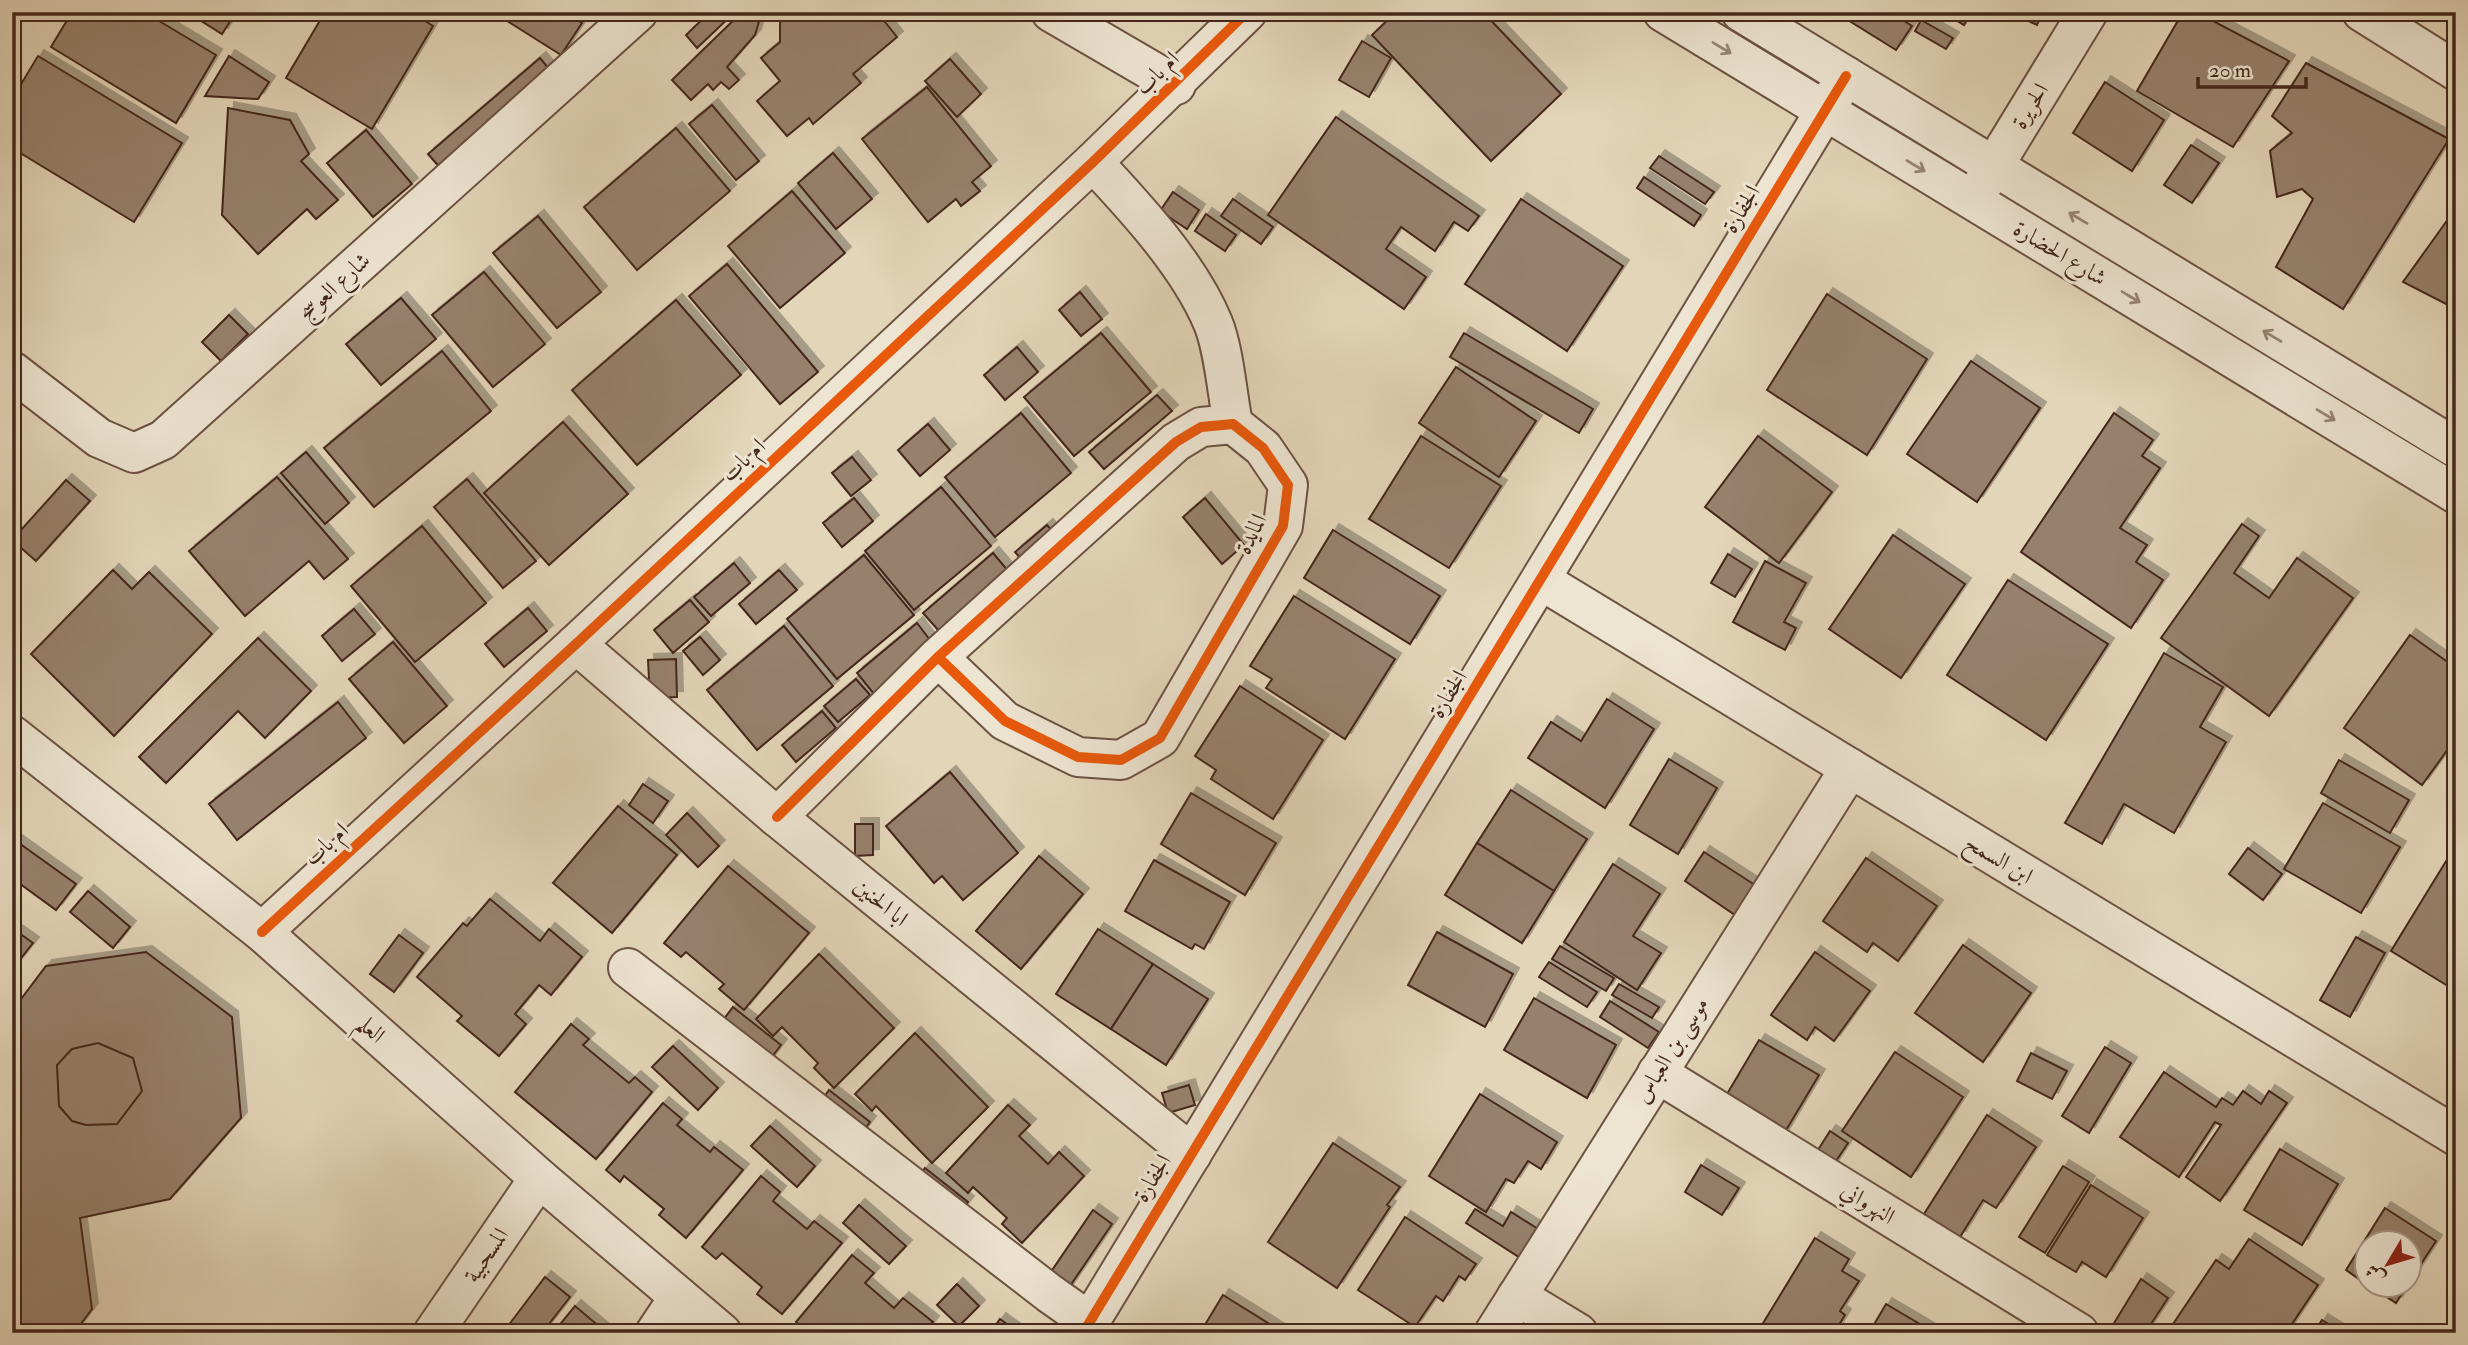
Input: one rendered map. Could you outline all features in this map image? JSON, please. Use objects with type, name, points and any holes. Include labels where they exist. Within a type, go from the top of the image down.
[{"type":"street","name":"شارع العوسج","points":[[12,371],[99,438],[134,453],[163,440],[638,12]]},
{"type":"street","points":[[1051,12],[1175,85]]},
{"type":"street","name":"ام باب","points":[[262,932],[576,644],[1093,162],[1247,12]]},
{"type":"street","name":"شارع الحضارة","points":[[1664,12],[2456,494]]},
{"type":"street","name":"شارع الحضارة","points":[[1741,12],[2456,448]]},
{"type":"street","name":"الحريرة","points":[[1974,201],[2088,12]]},
{"type":"street","points":[[2362,12],[2456,71]]},
{"type":"street","name":"الجفارة","points":[[1087,1327],[1846,76]]},
{"type":"street","points":[[777,817],[939,657],[1177,442],[1201,427],[1233,424],[1213,324],[1186,275],[1129,201],[1093,162]]},
{"type":"street","name":"المايدة","points":[[939,657],[1005,721],[1078,757],[1121,760],[1160,738],[1283,526],[1288,485],[1263,448],[1233,424]]},
{"type":"street","name":"ابن السمح","points":[[1542,581],[2456,1136]]},
{"type":"street","name":"ابا الحنين","points":[[576,644],[777,817],[1192,1154]]},
{"type":"street","name":"العلم","points":[[12,735],[262,932],[539,1178],[722,1333]]},
{"type":"street","name":"موسى بن العباس","points":[[1493,1333],[1850,768]]},
{"type":"street","points":[[628,968],[1049,1293],[1087,1327]]},
{"type":"street","name":"النهرواني","points":[[1657,1073],[2078,1333]]},
{"type":"street","name":"المسحبية","points":[[433,1333],[539,1178]]},
{"type":"street","points":[[1517,1296],[1578,1333]]},
{"type":"street","points":[[655,1333],[679,1297]]},
{"type":"building","points":[[72,12],[144,12],[216,55],[176,123],[51,47]]},
{"type":"building","points":[[187,12],[236,12],[222,34]]},
{"type":"building","points":[[325,12],[411,12],[433,26],[372,129],[286,78]]},
{"type":"building","points":[[493,12],[565,12],[582,23],[561,55]]},
{"type":"building","points":[[710,12],[735,12],[697,48],[686,35]]},
{"type":"building","points":[[742,12],[761,15],[755,35],[727,67],[739,80],[729,89],[721,82],[713,90],[708,84],[691,100],[672,80]]},
{"type":"building","points":[[792,12],[877,12],[897,37],[853,74],[861,83],[813,124],[809,118],[787,136],[757,101],[780,81],[761,58],[780,42],[780,21]]},
{"type":"building","points":[[1396,12],[1483,12],[1561,94],[1491,161],[1372,35]]},
{"type":"building","points":[[1835,12],[1890,12],[1912,26],[1896,50]]},
{"type":"building","points":[[1943,12],[1972,12],[1964,25]]},
{"type":"building","points":[[2009,12],[2043,12],[2037,25]]},
{"type":"building","points":[[2183,12],[2196,12],[2289,61],[2233,147],[2137,91]]},
{"type":"building","points":[[1921,20],[1953,38],[1946,49],[1915,31]]},
{"type":"building","points":[[1362,41],[1391,58],[1369,97],[1339,80]]},
{"type":"building","points":[[38,56],[182,143],[134,222],[12,148],[12,99]]},
{"type":"building","points":[[229,56],[269,82],[258,99],[205,96]]},
{"type":"building","points":[[540,58],[554,75],[442,170],[428,154]]},
{"type":"building","points":[[950,59],[981,94],[957,117],[925,81]]},
{"type":"building","points":[[2306,63],[2449,139],[2343,309],[2276,267],[2313,199],[2302,189],[2277,197],[2270,151],[2292,133],[2272,116]]},
{"type":"building","points":[[2105,82],[2164,120],[2132,171],[2073,133]]},
{"type":"building","points":[[927,87],[991,166],[972,182],[980,191],[961,206],[956,199],[928,222],[862,139]]},
{"type":"building","points":[[712,105],[759,161],[736,180],[689,124]]},
{"type":"building","points":[[228,108],[290,120],[309,154],[301,161],[338,200],[316,219],[307,209],[258,254],[222,215]]},
{"type":"building","points":[[1336,117],[1479,216],[1468,231],[1454,222],[1435,251],[1401,227],[1386,249],[1426,277],[1404,309],[1268,215]]},
{"type":"building","points":[[676,128],[730,191],[637,270],[584,207]]},
{"type":"building","points":[[366,130],[412,184],[373,217],[327,163]]},
{"type":"building","points":[[2191,145],[2219,163],[2192,203],[2164,185]]},
{"type":"building","points":[[833,153],[872,199],[836,229],[798,183]]},
{"type":"building","points":[[1659,156],[1714,192],[1705,204],[1650,168]]},
{"type":"building","points":[[1644,177],[1701,215],[1694,226],[1637,188]]},
{"type":"building","points":[[792,191],[845,253],[780,308],[728,246]]},
{"type":"building","points":[[1173,192],[1199,210],[1187,229],[1160,211]]},
{"type":"building","points":[[1233,199],[1273,227],[1261,244],[1221,216]]},
{"type":"building","points":[[1521,199],[1623,266],[1567,351],[1465,284]]},
{"type":"building","points":[[2456,208],[2456,309],[2403,282]]},
{"type":"building","points":[[1206,214],[1236,235],[1225,251],[1195,231]]},
{"type":"building","points":[[538,216],[601,292],[557,328],[493,253]]},
{"type":"building","points":[[727,264],[818,372],[780,404],[689,296]]},
{"type":"building","points":[[484,272],[545,344],[493,387],[432,315]]},
{"type":"building","points":[[1080,292],[1102,319],[1081,336],[1059,310]]},
{"type":"building","points":[[1827,294],[1927,359],[1867,455],[1767,390]]},
{"type":"building","points":[[401,298],[436,339],[381,385],[346,344]]},
{"type":"building","points":[[676,300],[741,375],[637,465],[572,390]]},
{"type":"building","points":[[229,315],[248,334],[221,361],[202,342]]},
{"type":"building","points":[[1101,333],[1151,392],[1074,456],[1024,397]]},
{"type":"building","points":[[1464,333],[1593,409],[1579,433],[1450,357]]},
{"type":"building","points":[[1017,347],[1038,372],[1005,400],[984,375]]},
{"type":"building","points":[[442,351],[491,411],[374,507],[324,448]]},
{"type":"building","points":[[1971,361],[2040,408],[1977,502],[1907,454]]},
{"type":"building","points":[[1456,367],[1536,421],[1499,477],[1419,423]]},
{"type":"building","points":[[1157,395],[1172,411],[1104,469],[1089,452]]},
{"type":"building","points":[[1021,413],[1071,473],[995,537],[945,477]]},
{"type":"building","points":[[2114,413],[2153,440],[2142,456],[2160,468],[2120,528],[2147,545],[2136,562],[2163,580],[2131,628],[2021,552]]},
{"type":"building","points":[[563,422],[628,494],[549,565],[484,493]]},
{"type":"building","points":[[928,424],[950,450],[920,476],[898,450]]},
{"type":"building","points":[[1421,436],[1501,486],[1449,568],[1369,519]]},
{"type":"building","points":[[1758,436],[1832,492],[1779,563],[1705,507]]},
{"type":"building","points":[[306,452],[349,503],[325,524],[281,473]]},
{"type":"building","points":[[852,457],[871,480],[851,496],[832,473]]},
{"type":"building","points":[[277,477],[348,559],[324,579],[309,561],[245,616],[189,551]]},
{"type":"building","points":[[467,479],[536,561],[503,588],[434,507]]},
{"type":"building","points":[[66,480],[90,501],[36,561],[12,540]]},
{"type":"building","points":[[941,487],[991,546],[914,610],[865,551]]},
{"type":"building","points":[[854,498],[873,521],[842,547],[823,523]]},
{"type":"building","points":[[1205,498],[1244,545],[1222,564],[1183,517]]},
{"type":"building","points":[[2242,524],[2259,536],[2234,573],[2269,598],[2297,558],[2353,598],[2269,716],[2161,638]]},
{"type":"building","points":[[1047,525],[1059,539],[1027,566],[1015,552]]},
{"type":"building","points":[[422,526],[486,603],[415,662],[351,586]]},
{"type":"building","points":[[1333,530],[1440,596],[1410,644],[1304,578]]},
{"type":"building","points":[[1893,535],[1965,584],[1901,678],[1829,629]]},
{"type":"building","points":[[993,553],[1009,572],[939,631],[923,613]]},
{"type":"building","points":[[1728,554],[1752,569],[1735,597],[1711,583]]},
{"type":"building","points":[[864,555],[914,615],[837,679],[787,619]]},
{"type":"building","points":[[1765,561],[1806,583],[1784,622],[1796,628],[1785,650],[1733,622]]},
{"type":"building","points":[[734,563],[750,583],[711,616],[694,597]]},
{"type":"building","points":[[113,570],[132,589],[149,572],[212,634],[114,736],[31,654]]},
{"type":"building","points":[[779,570],[797,590],[756,624],[739,604]]},
{"type":"building","points":[[2008,580],[2108,644],[2046,740],[1947,675]]},
{"type":"building","points":[[1294,596],[1395,659],[1345,739],[1266,688],[1272,679],[1250,666]]},
{"type":"building","points":[[690,600],[709,622],[673,653],[654,630]]},
{"type":"building","points":[[528,608],[547,631],[504,667],[485,644]]},
{"type":"building","points":[[354,609],[375,634],[342,661],[322,636]]},
{"type":"building","points":[[917,623],[933,644],[874,694],[857,673]]},
{"type":"building","points":[[784,626],[833,686],[757,750],[707,690]]},
{"type":"building","points":[[2410,635],[2456,668],[2456,738],[2422,785],[2344,728]]},
{"type":"building","points":[[700,637],[720,660],[703,675],[683,651]]},
{"type":"building","points":[[258,638],[311,691],[265,738],[238,711],[166,783],[139,757]]},
{"type":"building","points":[[393,642],[447,706],[404,743],[349,679]]},
{"type":"building","points":[[2164,653],[2223,687],[2200,727],[2226,742],[2174,833],[2124,804],[2102,844],[2065,823]]},
{"type":"building","points":[[676,659],[677,697],[650,698],[648,660]]},
{"type":"building","points":[[856,679],[870,695],[838,722],[824,706]]},
{"type":"building","points":[[1240,686],[1323,740],[1273,819],[1211,779],[1216,770],[1195,756]]},
{"type":"building","points":[[1607,699],[1654,729],[1605,808],[1528,758],[1551,722],[1581,741]]},
{"type":"building","points":[[338,702],[366,738],[237,840],[209,804]]},
{"type":"building","points":[[822,711],[836,728],[796,762],[782,745]]},
{"type":"building","points":[[1669,759],[1717,788],[1678,854],[1630,825]]},
{"type":"building","points":[[2339,760],[2409,800],[2390,833],[2321,793]]},
{"type":"building","points":[[950,772],[1018,853],[963,900],[942,876],[934,883],[886,826]]},
{"type":"building","points":[[643,784],[668,801],[653,823],[629,805]]},
{"type":"building","points":[[1511,790],[1587,839],[1554,891],[1477,843]]},
{"type":"building","points":[[1191,793],[1276,843],[1245,895],[1161,844]]},
{"type":"building","points":[[2323,803],[2400,847],[2361,913],[2284,869]]},
{"type":"building","points":[[618,806],[677,855],[612,933],[553,883]]},
{"type":"building","points":[[687,813],[719,846],[698,867],[666,835]]},
{"type":"building","points":[[855,824],[873,824],[873,855],[855,856]]},
{"type":"building","points":[[12,838],[76,884],[56,910],[12,878]]},
{"type":"building","points":[[1477,843],[1554,891],[1522,943],[1445,895]]},
{"type":"building","points":[[2248,848],[2282,874],[2263,900],[2229,874]]},
{"type":"building","points":[[1704,852],[1758,887],[1738,917],[1685,881]]},
{"type":"building","points":[[2451,853],[2456,856],[2456,991],[2391,951]]},
{"type":"building","points":[[1039,856],[1083,894],[1021,969],[976,931]]},
{"type":"building","points":[[1866,858],[1937,906],[1898,961],[1873,943],[1867,952],[1823,921]]},
{"type":"building","points":[[1154,860],[1230,902],[1204,949],[1195,944],[1192,949],[1125,911]]},
{"type":"building","points":[[1613,864],[1660,894],[1633,936],[1661,953],[1637,990],[1564,942]]},
{"type":"building","points":[[728,866],[809,933],[744,1010],[719,989],[724,984],[686,952],[681,957],[664,943]]},
{"type":"building","points":[[88,891],[130,927],[113,948],[70,912]]},
{"type":"building","points":[[490,899],[540,941],[549,929],[582,957],[551,995],[539,985],[515,1014],[526,1024],[499,1056],[457,1021],[462,1016],[417,977],[463,923],[467,926]]},
{"type":"building","points":[[12,928],[33,943],[14,967],[12,965]]},
{"type":"building","points":[[1098,929],[1153,964],[1111,1029],[1056,994]]},
{"type":"building","points":[[1437,932],[1513,974],[1485,1027],[1408,985]]},
{"type":"building","points":[[399,935],[423,953],[394,992],[370,974]]},
{"type":"building","points":[[2356,937],[2385,953],[2350,1017],[2320,1000]]},
{"type":"building","points":[[1963,945],[2031,993],[1983,1062],[1915,1013]]},
{"type":"building","points":[[1560,946],[1614,978],[1606,991],[1552,959]]},
{"type":"building","points":[[146,952],[232,1017],[241,1118],[170,1199],[80,1218],[92,1309],[74,1333],[12,1333],[12,1011],[46,966]]},
{"type":"building","points":[[1815,952],[1870,991],[1834,1041],[1815,1027],[1807,1040],[1771,1015]]},
{"type":"building","points":[[819,954],[894,1028],[834,1088],[814,1068],[818,1063],[782,1027],[773,1036],[756,1019]]},
{"type":"building","points":[[1549,962],[1597,992],[1587,1007],[1539,977]]},
{"type":"building","points":[[1153,964],[1208,999],[1166,1065],[1111,1029]]},
{"type":"building","points":[[1619,984],[1659,1007],[1652,1018],[1612,995]]},
{"type":"building","points":[[1534,998],[1616,1045],[1587,1098],[1504,1050]]},
{"type":"building","points":[[1610,1001],[1659,1032],[1648,1048],[1600,1017]]},
{"type":"building","points":[[733,1007],[781,1045],[765,1066],[717,1028]]},
{"type":"building","points":[[571,1024],[589,1039],[583,1045],[629,1083],[635,1077],[652,1092],[596,1159],[515,1092]]},
{"type":"building","points":[[915,1033],[988,1107],[932,1163],[876,1106],[872,1111],[855,1094]]},
{"type":"building","points":[[1759,1040],[1819,1075],[1782,1137],[1727,1094]]},
{"type":"building","points":[[98,1043],[133,1058],[142,1091],[117,1124],[86,1125],[72,1121],[59,1106],[57,1065],[72,1049]]},
{"type":"building","points":[[673,1046],[718,1088],[698,1110],[652,1067]]},
{"type":"building","points":[[2105,1047],[2131,1063],[2089,1133],[2062,1116]]},
{"type":"building","points":[[1895,1052],[1963,1097],[1911,1177],[1842,1131]]},
{"type":"building","points":[[2031,1053],[2067,1071],[2052,1099],[2017,1081]]},
{"type":"building","points":[[2164,1072],[2216,1107],[2222,1098],[2233,1105],[2243,1091],[2261,1104],[2269,1091],[2287,1103],[2220,1201],[2186,1177],[2221,1125],[2215,1122],[2179,1177],[2120,1137]]},
{"type":"building","points":[[1189,1085],[1195,1105],[1168,1113],[1162,1093]]},
{"type":"building","points":[[829,1090],[870,1122],[857,1139],[816,1108]]},
{"type":"building","points":[[1480,1094],[1557,1142],[1541,1169],[1528,1161],[1514,1183],[1506,1179],[1486,1212],[1429,1176]]},
{"type":"building","points":[[663,1103],[682,1119],[677,1125],[710,1152],[714,1147],[743,1170],[686,1238],[659,1215],[664,1209],[624,1176],[620,1182],[606,1170]]},
{"type":"building","points":[[1008,1105],[1030,1125],[1019,1136],[1048,1164],[1059,1152],[1084,1176],[1022,1243],[1002,1224],[1007,1218],[973,1187],[968,1193],[946,1173]]},
{"type":"building","points":[[1987,1115],[2036,1147],[1996,1208],[1983,1200],[1960,1237],[1924,1214]]},
{"type":"building","points":[[770,1126],[815,1166],[797,1187],[751,1146]]},
{"type":"building","points":[[1830,1131],[1848,1143],[1828,1173],[1811,1161]]},
{"type":"building","points":[[1333,1143],[1400,1187],[1387,1205],[1390,1207],[1337,1288],[1268,1242]]},
{"type":"building","points":[[2280,1149],[2338,1184],[2302,1245],[2244,1210]]},
{"type":"building","points":[[1701,1165],[1739,1188],[1722,1215],[1685,1192]]},
{"type":"building","points":[[2063,1166],[2089,1182],[2045,1253],[2019,1237]]},
{"type":"building","points":[[925,1168],[968,1202],[955,1218],[912,1185]]},
{"type":"building","points":[[761,1176],[780,1192],[773,1201],[807,1229],[814,1221],[842,1243],[782,1314],[757,1294],[762,1287],[722,1253],[716,1259],[702,1247]]},
{"type":"building","points":[[2091,1185],[2143,1218],[2106,1277],[2082,1262],[2076,1272],[2047,1255]]},
{"type":"building","points":[[859,1205],[906,1246],[889,1264],[843,1223]]},
{"type":"building","points":[[2385,1208],[2419,1230],[2371,1230]]},
{"type":"building","points":[[1475,1209],[1503,1226],[1511,1212],[1543,1232],[1525,1261],[1466,1223]]},
{"type":"building","points":[[1093,1210],[1112,1224],[1064,1295],[1044,1282]]},
{"type":"building","points":[[1405,1217],[1476,1264],[1465,1280],[1459,1276],[1443,1301],[1436,1296],[1415,1327],[1358,1290]]},
{"type":"building","points":[[2422,1232],[2436,1241],[2422,1262]]},
{"type":"building","points":[[1815,1238],[1849,1259],[1842,1271],[1859,1281],[1840,1311],[1845,1315],[1834,1333],[1757,1333]]},
{"type":"building","points":[[2249,1239],[2318,1285],[2286,1333],[2167,1333],[2216,1260],[2229,1269]]},
{"type":"building","points":[[852,1255],[874,1273],[865,1283],[894,1308],[903,1298],[933,1322],[924,1333],[809,1333],[796,1322]]},
{"type":"building","points":[[2352,1260],[2352,1274],[2346,1270]]},
{"type":"building","points":[[545,1277],[570,1297],[542,1333],[517,1333],[508,1326]]},
{"type":"building","points":[[2141,1279],[2168,1298],[2145,1333],[2108,1333]]},
{"type":"building","points":[[957,1284],[979,1306],[959,1326],[937,1305]]},
{"type":"building","points":[[1223,1295],[1284,1333],[1200,1333]]},
{"type":"building","points":[[1886,1304],[1935,1333],[1869,1333]]},
{"type":"building","points":[[575,1306],[607,1333],[553,1333]]},
{"type":"building","points":[[1000,1319],[1015,1330],[1013,1333],[990,1333]]},
{"type":"building","points":[[2322,1320],[2343,1333],[2314,1333]]},
{"type":"cycle path","points":[[262,932],[576,644],[1093,162],[1247,12]]},
{"type":"cycle path","points":[[1083,1333],[1846,76]]},
{"type":"cycle path","points":[[777,817],[938,657],[1176,442],[1201,427],[1233,424],[1263,448],[1288,485],[1283,526],[1160,738],[1121,760],[1078,757],[1005,721],[938,657]]}]
